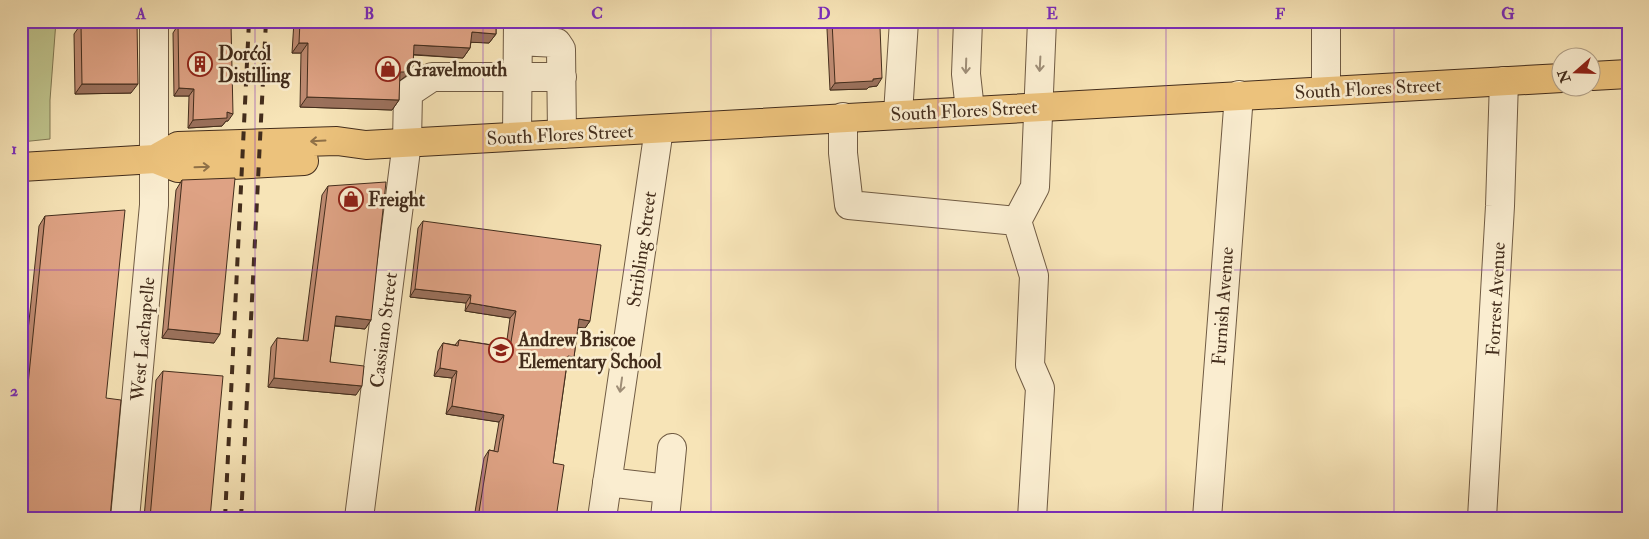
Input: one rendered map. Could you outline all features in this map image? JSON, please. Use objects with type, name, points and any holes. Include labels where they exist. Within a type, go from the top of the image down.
[{"type":"main road","points":[[1602,75],[1628,74]]},
{"type":"main road","name":"South Flores Street","points":[[21,167],[155,159],[178,168],[241,165],[335,159],[366,145],[406,142],[1552,79]]},
{"type":"street","name":"West Lachapelle","points":[[125,518],[154,205],[154,21]]},
{"type":"street","points":[[898,114],[904,21]]},
{"type":"street","points":[[968,21],[966,74],[970,110]]},
{"type":"street","points":[[1032,518],[1040,388],[1030,365],[1034,276],[1017,221],[1036,188],[1042,21]]},
{"type":"street","points":[[1326,21],[1326,90]]},
{"type":"street","points":[[517,136],[518,31],[557,43],[561,49],[562,134]]},
{"type":"street","points":[[518,76],[562,77]]},
{"type":"street","name":"Cassiano Street","points":[[359,518],[406,142],[408,93],[432,77],[518,76]]},
{"type":"street","name":"Forrest Avenue","points":[[1482,518],[1500,206],[1504,81]]},
{"type":"street","name":"Furnish Avenue","points":[[1207,518],[1239,95]]},
{"type":"street","points":[[843,117],[844,153],[850,205],[1017,221]]},
{"type":"street","name":"Stribling Street","points":[[602,518],[659,129]]},
{"type":"street","points":[[665,518],[672,448]]},
{"type":"street","points":[[607,482],[668,489]]},
{"type":"green space","points":[[21,21],[56,21],[50,100],[50,139],[21,142]]},
{"type":"building","points":[[300,21],[496,21],[496,34],[472,32],[470,48],[414,45],[413,66],[404,72],[400,72],[399,100],[307,97],[308,43],[299,43]]},
{"type":"building","points":[[832,21],[869,21],[869,28],[880,27],[882,78],[873,79],[873,81],[835,83]]},
{"type":"building","points":[[137,23],[138,84],[82,84],[81,24]]},
{"type":"building","name":"Dorćol Distilling","points":[[231,24],[233,114],[227,112],[227,118],[193,120],[194,89],[179,88],[178,25]]},
{"type":"building","points":[[235,178],[220,334],[168,329],[182,180]]},
{"type":"building","points":[[386,182],[371,320],[336,316],[330,362],[364,366],[362,386],[274,378],[277,338],[308,341],[328,186]]},
{"type":"building","points":[[125,210],[106,398],[121,400],[110,518],[21,518],[21,454],[45,216]]},
{"type":"building","points":[[423,221],[601,245],[590,321],[579,319],[574,357],[568,356],[553,463],[564,465],[556,518],[478,518],[489,450],[498,452],[504,415],[452,406],[457,371],[440,368],[443,343],[458,346],[459,340],[510,348],[516,311],[470,303],[471,295],[415,289]]},
{"type":"building","points":[[163,371],[223,376],[210,518],[150,518]]},
{"type":"railway","points":[[225,518],[249,21]]},
{"type":"railway","points":[[241,518],[266,21]]},
{"type":"place","name":"Dorćol Distilling","points":[[200,64]]},
{"type":"place","name":"Gravelmouth","points":[[388,69]]},
{"type":"place","name":"Freight","points":[[351,199]]},
{"type":"place","name":"Andrew Briscoe Elementary School","points":[[501,350]]}]
